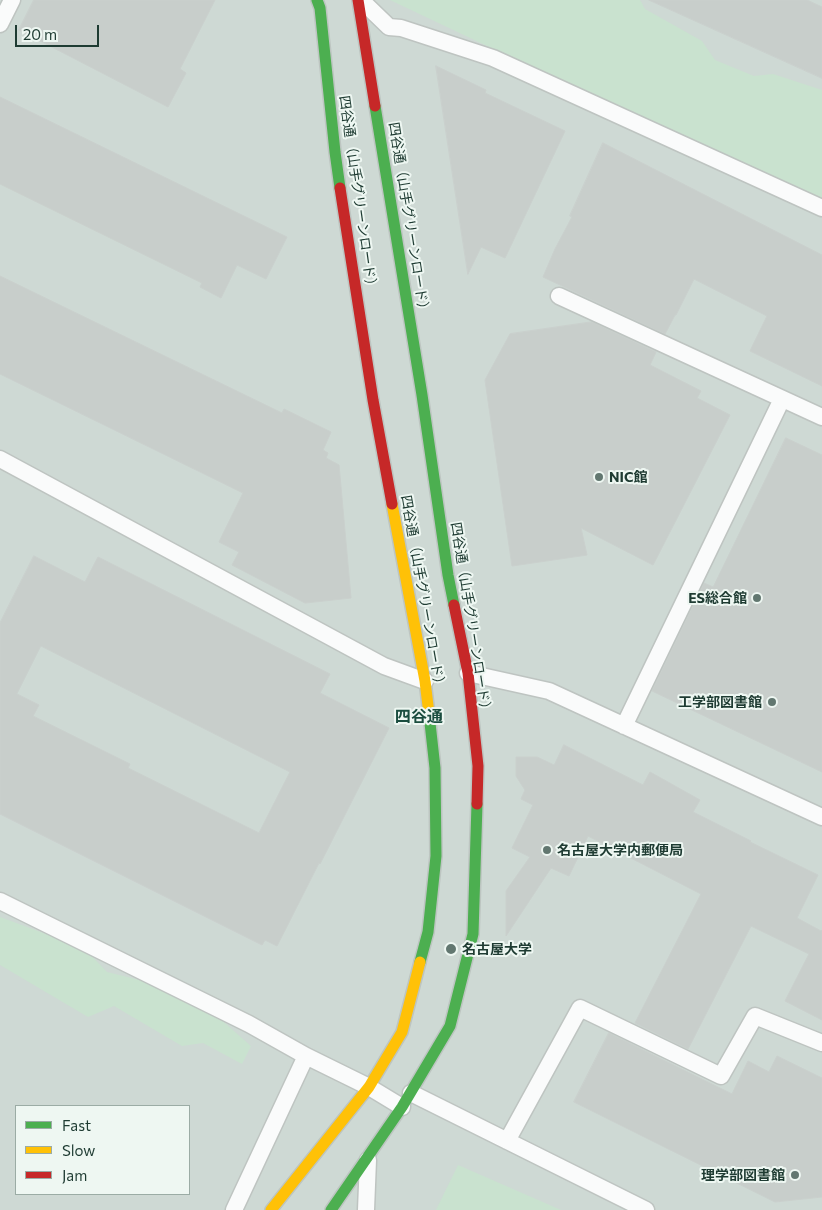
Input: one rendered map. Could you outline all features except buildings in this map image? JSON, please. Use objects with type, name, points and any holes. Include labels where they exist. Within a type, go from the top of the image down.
[{"type":"street","name":"四谷通 （山手グリーンロード）","points":[[271,1210],[369,1087],[402,1032],[428,932],[436,856],[435,768],[425,682],[373,400],[335,152],[320,8],[317,0]]},
{"type":"street","name":"四谷通（山手グリーンロード）","points":[[330,1210],[402,1107],[450,1026],[473,934],[478,766],[468,673],[448,575],[422,395],[359,0]]},
{"type":"lane","points":[[0,24],[12,0]]},
{"type":"lane","points":[[359,0],[388,27],[401,28],[493,58],[822,208]]},
{"type":"lane","points":[[559,296],[822,418]]},
{"type":"lane","points":[[624,726],[782,399]]},
{"type":"lane","points":[[0,459],[384,666],[425,682]]},
{"type":"lane","points":[[468,673],[549,691],[822,817]]},
{"type":"lane","points":[[0,901],[249,1024],[306,1056],[369,1087],[402,1107]]},
{"type":"lane","points":[[507,1141],[580,1008],[721,1076],[756,1016],[822,1043]]},
{"type":"lane","points":[[234,1210],[306,1056]]},
{"type":"lane","points":[[411,1093],[646,1210]]},
{"type":"lane","points":[[366,1210],[368,1155]]},
{"type":"shaded area","name":"名古屋大学","points":[[0,0],[822,0],[822,1210],[0,1210]]},
{"type":"green space","points":[[390,0],[640,0],[645,9],[702,41],[715,60],[754,76],[773,74],[822,90],[822,199],[485,45]]},
{"type":"green space","points":[[0,917],[84,948],[107,972],[152,983],[218,1017],[251,1046],[242,1064],[203,1043],[182,1046],[114,1006],[88,1017],[0,965]]},
{"type":"green space","points":[[458,1165],[561,1210],[436,1210]]},
{"type":"traffic: fast","points":[[317,0],[320,8],[340,188]]},
{"type":"traffic: fast","points":[[375,106],[454,605]]},
{"type":"traffic: fast","points":[[420,962],[428,932],[436,856],[435,768],[429,714]]},
{"type":"traffic: fast","points":[[331,1210],[402,1107],[450,1026],[473,934],[477,804]]},
{"type":"traffic: slow","points":[[392,504],[425,681],[429,714]]},
{"type":"traffic: slow","points":[[271,1210],[369,1087],[402,1032],[420,962]]},
{"type":"traffic: jam","points":[[358,0],[375,106]]},
{"type":"traffic: jam","points":[[340,188],[373,400],[392,504]]},
{"type":"traffic: jam","points":[[454,605],[468,673],[478,766],[477,804]]},
{"type":"place","name":"NIC館","points":[[599,477]]},
{"type":"place","name":"ES総合館","points":[[757,598]]},
{"type":"place","name":"工学部図書館","points":[[772,702]]},
{"type":"place","name":"名古屋大学内郵便局","points":[[547,850]]},
{"type":"place","name":"名古屋大学","points":[[451,949]]},
{"type":"place","name":"理学部図書館","points":[[795,1175]]},
{"type":"district","name":"四谷通","points":[[419,717]]}]
